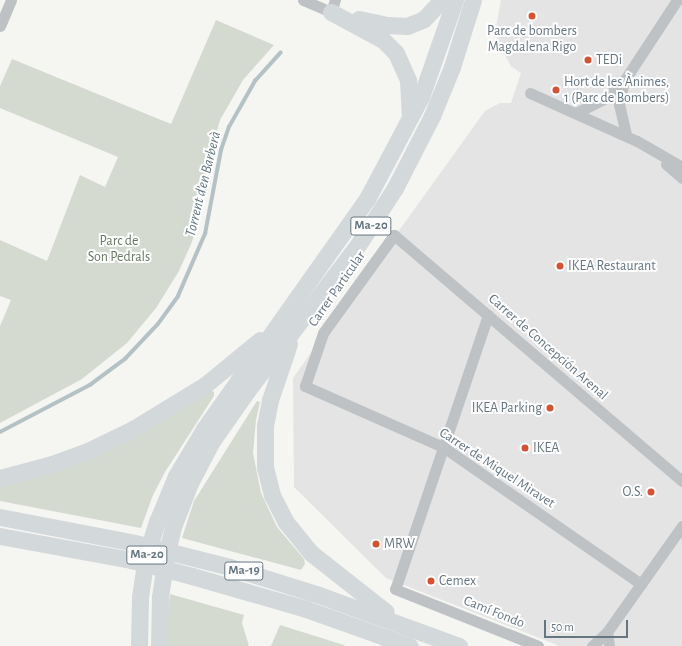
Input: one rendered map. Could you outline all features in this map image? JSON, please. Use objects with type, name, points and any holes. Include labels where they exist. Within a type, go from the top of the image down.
[{"type":"highway","points":[[333,6],[375,23],[407,26],[424,20],[442,0]]},
{"type":"highway","points":[[436,60],[446,0]]},
{"type":"highway","name":"Ma-20","points":[[287,326],[368,197],[410,122],[436,60],[455,0]]},
{"type":"highway","name":"Ma-20","points":[[159,646],[159,616],[176,476],[204,429],[287,326],[358,245],[410,161],[452,67],[473,0]]},
{"type":"highway","points":[[333,6],[383,40],[396,53],[408,80],[410,122]]},
{"type":"highway","points":[[0,478],[52,464],[90,450],[133,429],[205,385],[287,326]]},
{"type":"highway","points":[[287,326],[265,425],[265,460],[272,495],[285,521],[311,553],[362,595],[404,624]]},
{"type":"highway","name":"Ma-20","points":[[139,646],[139,614],[146,557],[173,503]]},
{"type":"highway","name":"Ma-19","points":[[0,517],[115,539],[197,558],[295,587],[404,624],[459,646]]},
{"type":"highway","name":"Ma-19","points":[[0,536],[138,562],[251,592],[352,625],[410,646]]},
{"type":"highway","points":[[352,625],[374,646]]},
{"type":"street","points":[[0,26],[11,0]]},
{"type":"street","points":[[303,0],[333,6]]},
{"type":"street","points":[[578,112],[604,99],[624,81],[677,0]]},
{"type":"street","points":[[624,81],[619,104],[626,136]]},
{"type":"street","points":[[530,93],[578,112],[637,141],[682,167]]},
{"type":"street","points":[[637,141],[682,178]]},
{"type":"street","name":"Carrer de Concepción Arenal","points":[[394,235],[682,481]]},
{"type":"street","name":"Carrer Particular","points":[[305,386],[323,333],[394,235]]},
{"type":"street","points":[[443,447],[488,315]]},
{"type":"street","name":"Carrer de Miquel Miravet","points":[[305,386],[443,447],[641,584]]},
{"type":"street","name":"Camí Fondo","points":[[443,447],[394,589],[538,646]]},
{"type":"street","points":[[592,646],[607,632],[682,526]]},
{"type":"street","points":[[607,632],[609,646]]},
{"type":"shaded area","points":[[501,0],[682,0],[682,646],[560,646],[386,578],[294,487],[293,378],[485,111],[500,103],[511,103],[521,73],[511,66],[498,43],[496,28]]},
{"type":"green space","name":"Parc de Son Pedrals","points":[[216,20],[274,45],[243,80],[220,120],[207,166],[203,201],[192,242],[179,271],[156,308],[127,343],[82,379],[0,423],[0,326],[11,300],[0,296],[0,240],[47,261],[80,175],[105,187],[118,157],[0,108],[0,86],[12,59],[171,124]]},
{"type":"green space","points":[[210,390],[214,392],[214,396],[165,472],[153,495],[141,528],[0,501],[0,485],[137,436]]},
{"type":"green space","points":[[257,401],[260,402],[256,420],[253,453],[261,493],[277,527],[304,559],[305,564],[301,570],[182,538],[194,501]]},
{"type":"green space","points":[[170,594],[244,615],[242,623],[249,646],[168,646],[167,620]]},
{"type":"green space","points":[[280,625],[344,645],[345,646],[271,646]]},
{"type":"waterway","name":"Torrent d'en Barberà","points":[[0,432],[90,385],[125,359],[158,324],[178,296],[205,234],[221,150],[229,127],[255,81],[280,53]]},
{"type":"place","name":"Parc de bombers Magdalena Rigo","points":[[532,16]]},
{"type":"place","name":"TEDi","points":[[588,60]]},
{"type":"place","name":"Hort de les Ànimes, 1 (Parc de Bombers)","points":[[556,90]]},
{"type":"place","name":"IKEA Restaurant","points":[[560,266]]},
{"type":"place","name":"IKEA Parking","points":[[550,408]]},
{"type":"place","name":"IKEA","points":[[525,448]]},
{"type":"place","name":"O.S.","points":[[651,492]]},
{"type":"place","name":"MRW","points":[[376,544]]},
{"type":"place","name":"Cemex","points":[[431,581]]}]
